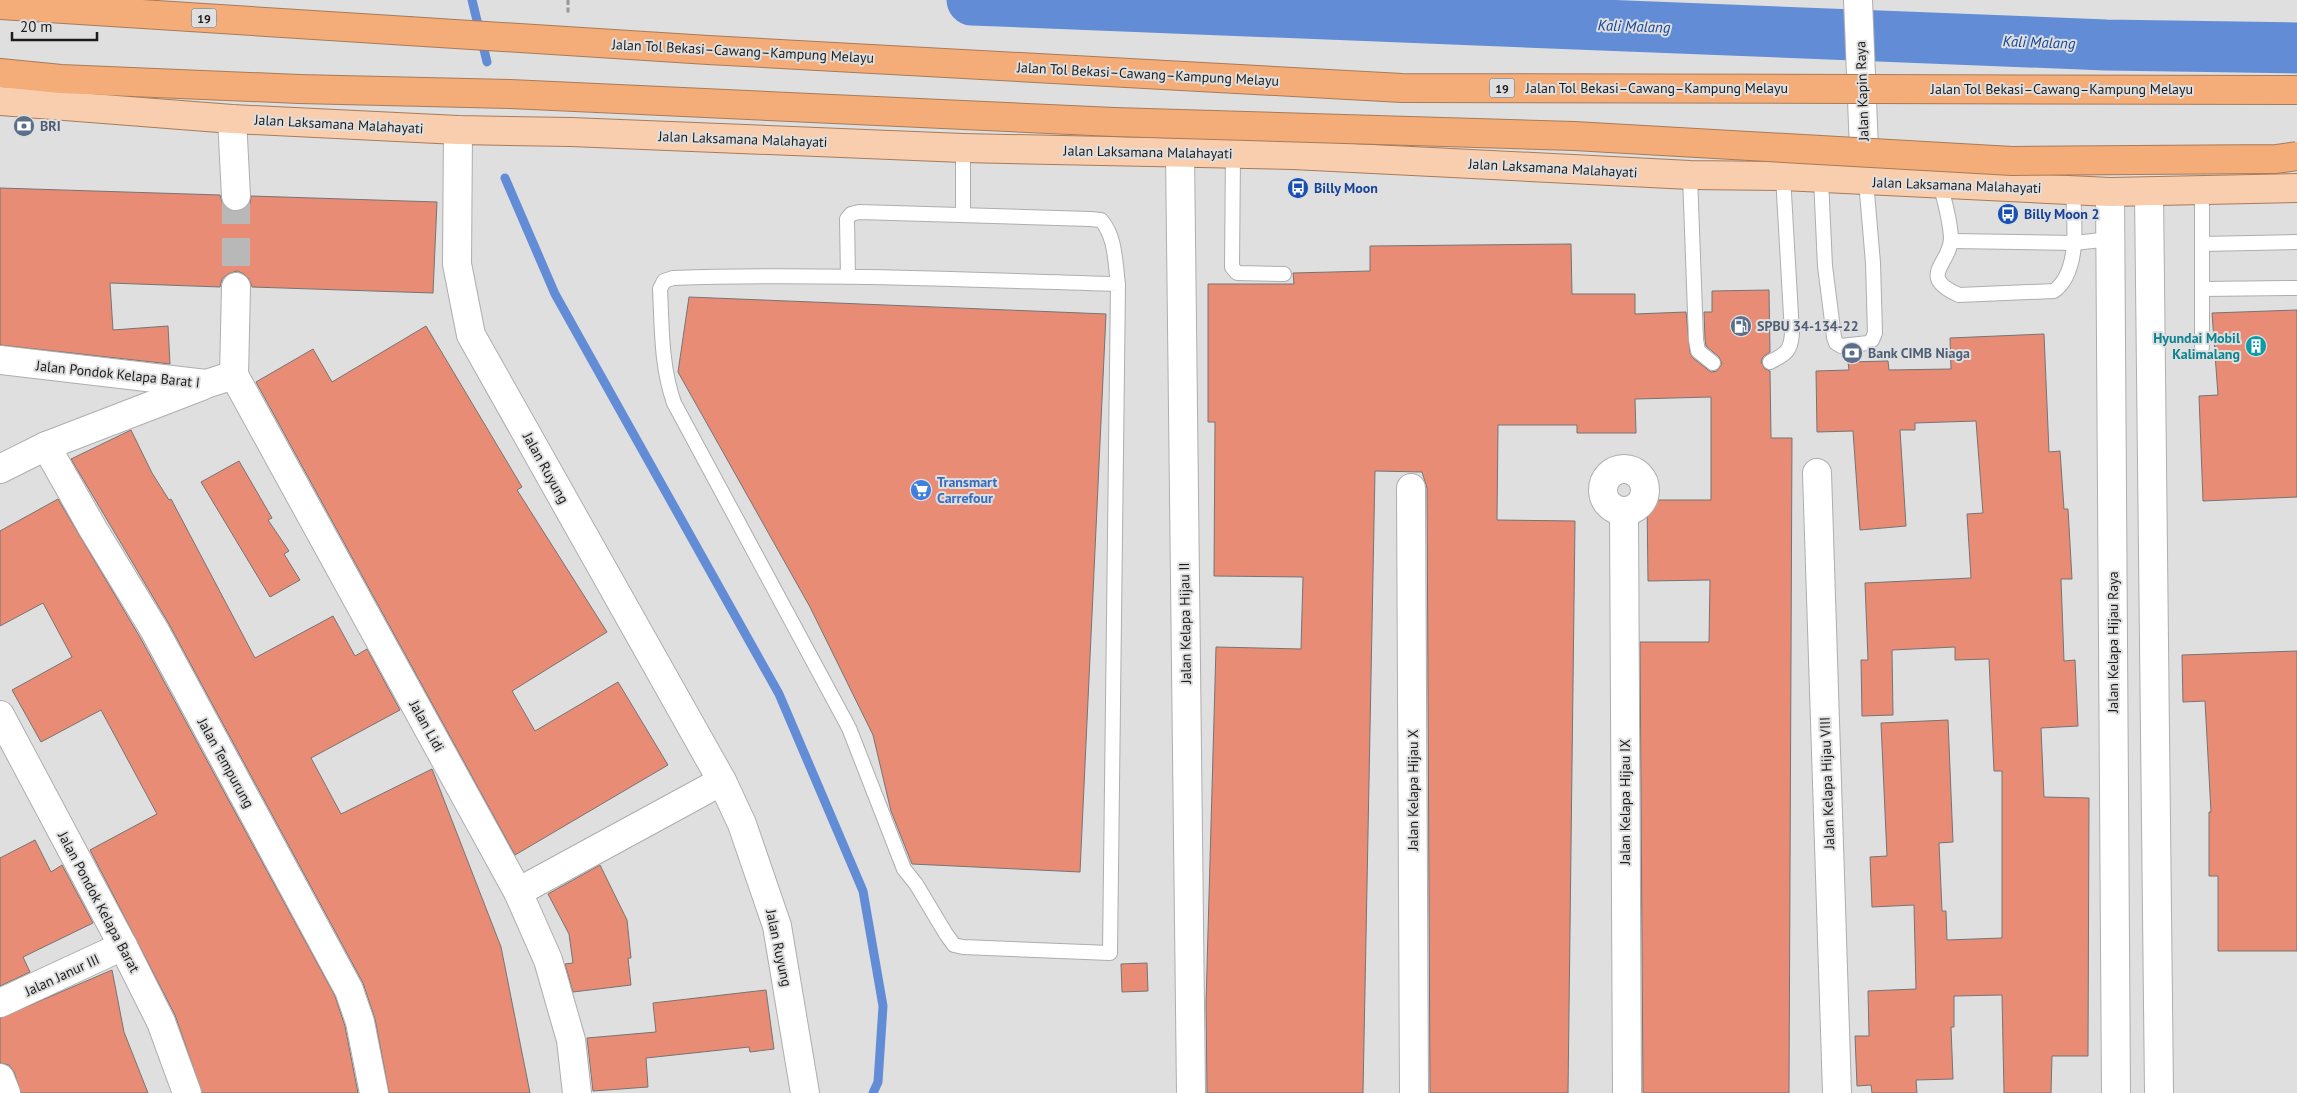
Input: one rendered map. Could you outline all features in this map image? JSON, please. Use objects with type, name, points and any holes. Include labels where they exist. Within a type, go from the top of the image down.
[{"type":"highway","name":"Jalan Tol Bekasi–Cawang–Kampung Melayu","points":[[0,5],[708,50],[1402,88],[2297,90]]},
{"type":"highway","points":[[0,73],[61,80],[299,89],[510,94],[1114,122],[1574,136],[2012,161],[2276,159],[2297,156]]},
{"type":"main road","name":"Jalan Laksamana Malahayati","points":[[0,101],[232,119],[466,130],[963,148],[1293,155],[1690,175],[1783,176],[2110,192],[2202,192],[2297,188]]},
{"type":"street","name":"Jalan Kapin Raya","points":[[1858,0],[1866,181]]},
{"type":"street","points":[[232,119],[236,196]]},
{"type":"street","name":"Jalan Ruyung","points":[[466,130],[458,264],[471,335],[722,781],[742,824],[777,926],[805,1093]]},
{"type":"street","name":"Jalan Kelapa Hijau II","points":[[1180,153],[1191,1093]]},
{"type":"street","name":"Jalan Kelapa Hijau Raya","points":[[2110,192],[2116,1093]]},
{"type":"street","points":[[2149,192],[2159,1093]]},
{"type":"street","points":[[234,375],[236,287]]},
{"type":"street","name":"Jalan Pondok Kelapa Barat I","points":[[0,360],[206,384],[234,375]]},
{"type":"street","name":"Jalan Lidi","points":[[234,375],[518,892],[548,960],[571,1040],[578,1093]]},
{"type":"street","points":[[0,469],[46,446],[206,384]]},
{"type":"street","points":[[2112,420],[2151,423]]},
{"type":"street","name":"Jalan Tempurung","points":[[46,446],[93,529],[155,631],[349,990],[360,1022],[374,1093]]},
{"type":"street","name":"Jalan Kelapa Hijau VIII","points":[[1817,473],[1837,1093]]},
{"type":"street","name":"Jalan Kelapa Hijau X","points":[[1411,488],[1414,1093]]},
{"type":"street","name":"Jalan Kelapa Hijau IX","points":[[1624,512],[1626,1093]]},
{"type":"street","name":"Jalan Pondok Kelapa Barat","points":[[0,715],[123,946],[160,1022],[187,1093]]},
{"type":"street","points":[[518,892],[722,781]]},
{"type":"street","name":"Jalan Janur III","points":[[0,1004],[123,946]]},
{"type":"street","points":[[0,1078],[6,1093]]},
{"type":"lane","points":[[963,148],[964,214]]},
{"type":"lane","points":[[1234,154],[1232,267],[1238,273],[1284,274]]},
{"type":"lane","points":[[1690,175],[1696,340],[1698,351],[1713,363]]},
{"type":"lane","points":[[1770,362],[1784,355],[1791,346],[1792,333],[1783,176]]},
{"type":"lane","points":[[1821,179],[1827,284],[1834,337],[1836,343],[1841,346],[1868,344],[1875,333],[1873,263],[1866,181]]},
{"type":"lane","points":[[1940,184],[1949,217],[1951,241],[1938,270],[1939,282],[1947,290],[1959,296],[2054,291],[2063,284],[2070,268],[2074,243],[2073,190]]},
{"type":"lane","points":[[2202,192],[2202,347]]},
{"type":"lane","points":[[848,277],[847,220],[851,214],[859,212],[1101,220],[1112,238],[1118,284],[1110,954],[963,947],[954,945],[946,934],[916,884],[904,869],[849,728],[674,403],[664,363],[660,289],[664,282],[673,278],[774,275],[848,277],[1118,284]]},
{"type":"lane","points":[[1951,241],[2074,243],[2111,239]]},
{"type":"lane","points":[[2202,244],[2297,242]]},
{"type":"lane","points":[[2202,289],[2297,288]]},
{"type":"building","points":[[0,188],[220,195],[223,205],[229,210],[236,212],[245,209],[250,204],[251,196],[437,202],[433,293],[252,287],[249,279],[237,271],[228,274],[222,279],[220,287],[110,283],[113,330],[168,326],[170,364],[0,345]]},
{"type":"building","points":[[1571,244],[1572,294],[1635,294],[1635,314],[1686,312],[1690,353],[1693,358],[1711,372],[1717,371],[1722,364],[1719,357],[1706,346],[1705,339],[1704,312],[1712,312],[1712,291],[1769,290],[1770,352],[1763,357],[1761,362],[1765,369],[1770,371],[1771,438],[1792,438],[1789,1093],[1643,1093],[1640,642],[1709,642],[1710,580],[1648,581],[1647,500],[1711,500],[1711,397],[1635,399],[1636,433],[1577,433],[1577,425],[1498,425],[1497,520],[1575,521],[1568,1093],[1430,1093],[1427,488],[1422,472],[1375,471],[1363,1093],[1207,1093],[1206,1003],[1216,647],[1301,649],[1303,577],[1214,576],[1215,422],[1208,422],[1208,284],[1294,284],[1293,273],[1370,271],[1370,246]]},
{"type":"building","name":"Transmart Carrefour","points":[[689,297],[1106,314],[1080,872],[912,864],[891,811],[873,735],[810,607],[678,372]]},
{"type":"building","points":[[2297,310],[2297,497],[2203,501],[2199,396],[2218,395],[2212,313]]},
{"type":"building","points":[[426,326],[522,487],[517,490],[607,632],[512,691],[535,731],[618,682],[668,765],[515,855],[256,382],[313,349],[332,382]]},
{"type":"building","points":[[2044,334],[2049,452],[2060,451],[2064,509],[2068,509],[2072,579],[2061,579],[2064,661],[2075,660],[2078,726],[2041,728],[2044,797],[2089,798],[2088,1056],[2052,1056],[2051,1093],[2004,1093],[2002,995],[1954,996],[1954,1027],[1951,1027],[1953,1079],[1916,1080],[1917,1093],[1872,1093],[1871,1085],[1857,1086],[1855,1036],[1869,1036],[1868,991],[1916,989],[1914,905],[1872,907],[1870,857],[1887,856],[1881,723],[1948,720],[1953,842],[1939,843],[1942,911],[1946,911],[1947,940],[2002,938],[2002,771],[1994,771],[1989,659],[1955,660],[1955,647],[1892,650],[1893,715],[1862,716],[1861,660],[1868,660],[1865,583],[1971,578],[1967,514],[1983,513],[1976,421],[1915,423],[1915,430],[1900,430],[1906,526],[1860,530],[1853,431],[1817,432],[1816,371],[1849,370],[1848,362],[1888,361],[1889,370],[1951,369],[1950,338]]},
{"type":"building","points":[[131,430],[152,473],[169,500],[171,499],[255,658],[333,616],[355,656],[367,649],[400,710],[311,758],[341,814],[432,769],[501,947],[530,1093],[389,1093],[375,1019],[363,983],[169,624],[71,459]]},
{"type":"building","points":[[239,461],[272,518],[268,520],[289,551],[284,554],[300,580],[270,597],[201,482]]},
{"type":"building","points":[[58,499],[141,639],[335,996],[345,1026],[358,1093],[202,1093],[175,1015],[90,850],[157,814],[101,710],[41,742],[12,690],[72,657],[43,603],[0,626],[0,531]]},
{"type":"building","points":[[2297,651],[2297,951],[2218,951],[2218,876],[2209,876],[2209,812],[2211,812],[2205,701],[2183,702],[2182,655]]},
{"type":"building","points":[[35,840],[51,872],[62,865],[93,923],[23,957],[30,972],[0,986],[0,858]]},
{"type":"building","points":[[600,865],[627,920],[631,958],[628,958],[631,985],[573,992],[565,964],[573,963],[569,934],[548,894]]},
{"type":"building","points":[[1147,963],[1148,991],[1122,992],[1121,964]]},
{"type":"building","points":[[112,970],[124,1032],[148,1093],[21,1093],[14,1072],[9,1065],[0,1063],[0,1018]]},
{"type":"building","points":[[766,990],[774,1049],[750,1052],[749,1047],[646,1058],[648,1087],[593,1091],[587,1038],[656,1032],[653,1003]]},
{"type":"waterway","points":[[472,0],[487,62]]},
{"type":"waterway","name":"Kali Malang","points":[[972,0],[2106,45],[2297,48]]},
{"type":"waterway","points":[[505,178],[555,294],[779,694],[863,891],[883,1006],[878,1082],[873,1093]]},
{"type":"tunnel","points":[[236,196],[236,287]]},
{"type":"place","name":"BRI","points":[[24,126]]},
{"type":"place","name":"Billy Moon","points":[[1298,188]]},
{"type":"place","name":"Billy Moon 2","points":[[2008,214]]},
{"type":"place","name":"SPBU 34-134-22","points":[[1741,326]]},
{"type":"place","name":"Hyundai Mobil Kalimalang","points":[[2256,346]]},
{"type":"place","name":"Bank CIMB Niaga","points":[[1852,353]]},
{"type":"place","name":"Transmart Carrefour","points":[[921,490]]}]
